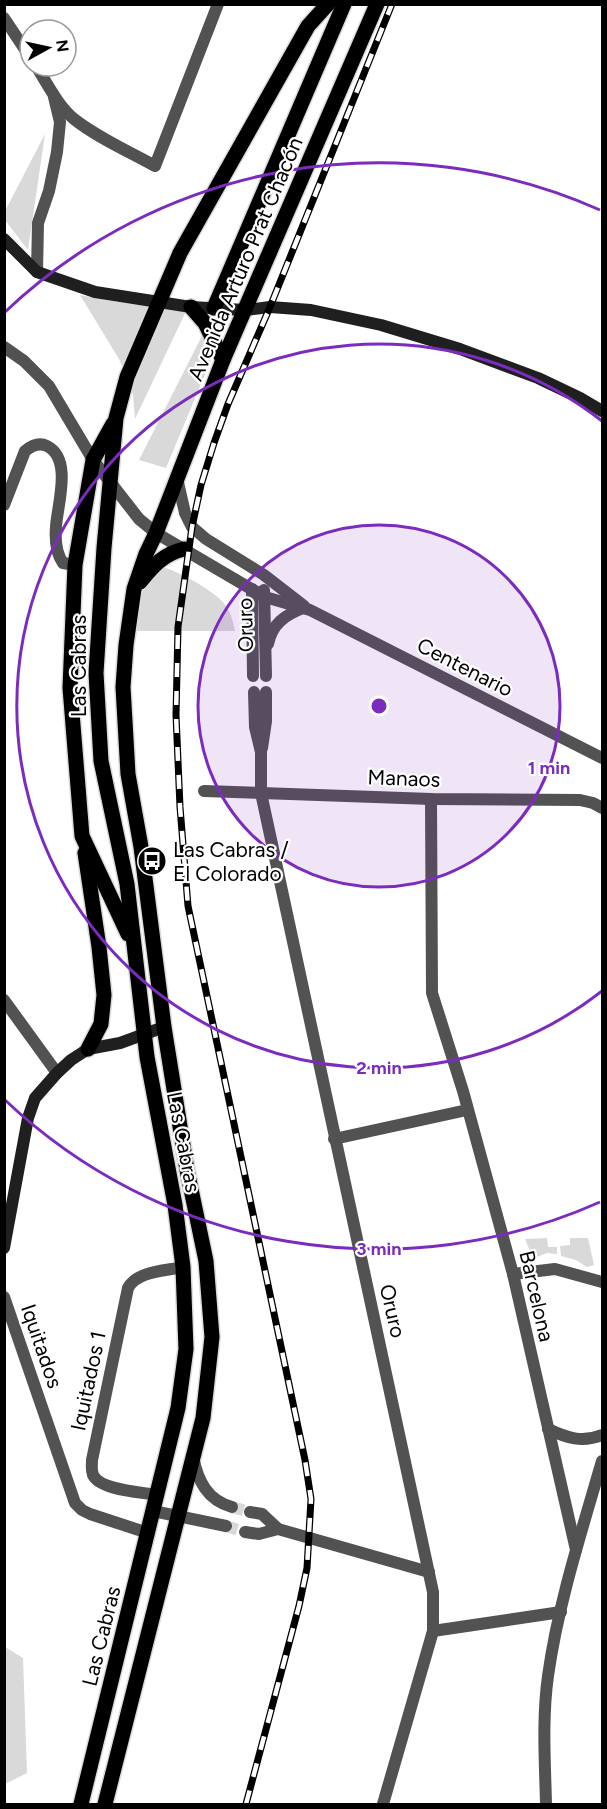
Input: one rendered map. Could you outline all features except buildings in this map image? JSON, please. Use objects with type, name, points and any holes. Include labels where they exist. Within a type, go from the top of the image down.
[{"type":"main road","points":[[110,480],[116,418],[127,377],[180,253],[308,26],[328,4]]},
{"type":"main road","points":[[214,308],[344,4]]},
{"type":"main road","name":"Avenida Arturo Prat Chacón","points":[[156,533],[224,360],[377,4]]},
{"type":"main road","points":[[191,307],[205,323],[224,360]]},
{"type":"main road","points":[[88,1049],[101,1024],[104,994],[82,836],[70,688],[75,565],[93,460],[116,418]]},
{"type":"main road","name":"Las Cabras","points":[[81,1804],[178,1408],[186,1349],[183,1268],[175,1205],[144,1035],[127,884],[101,761],[96,673],[97,628],[110,480]]},
{"type":"main road","name":"Las Cabras","points":[[105,1804],[202,1418],[212,1337],[206,1261],[187,1170],[164,1027],[141,847],[128,774],[125,733],[123,687],[134,589],[156,533]]},
{"type":"main road","points":[[134,589],[156,563],[170,552],[184,549]]},
{"type":"main road","points":[[82,836],[133,945]]},
{"type":"street","points":[[44,78],[73,118],[155,166],[218,4]]},
{"type":"street","points":[[4,18],[18,39]]},
{"type":"street","points":[[37,272],[38,223],[49,191],[60,122],[53,93]]},
{"type":"street","points":[[4,239],[37,272],[95,292],[191,307],[245,310],[270,307],[311,310],[381,325],[460,349],[538,378],[603,411]]},
{"type":"street","name":"Centenario","points":[[4,347],[24,361],[49,386],[93,460],[140,519],[156,533],[265,597],[306,609],[603,758]]},
{"type":"street","points":[[4,505],[25,451],[31,446],[40,444],[47,446],[54,452],[61,470],[62,484],[56,527],[58,556],[63,564],[75,565]]},
{"type":"street","name":"Centenario","points":[[177,478],[184,513],[192,527],[206,539],[264,575],[306,609]]},
{"type":"street","name":"Oruro","points":[[252,589],[259,676],[265,656],[264,575]]},
{"type":"street","points":[[265,656],[270,633],[280,620],[287,614],[306,609]]},
{"type":"street","name":"Oruro","points":[[260,692],[255,727],[261,752],[261,793],[433,1592],[433,1630],[383,1804]]},
{"type":"street","name":"Manaos","points":[[204,791],[431,799],[580,801],[593,802],[603,808]]},
{"type":"street","name":"Barcelona","points":[[431,799],[432,993],[513,1274],[576,1550],[547,1676],[544,1747],[546,1804]]},
{"type":"street","points":[[4,1000],[57,1073]]},
{"type":"street","points":[[4,1248],[28,1118],[35,1098],[57,1073],[88,1049],[120,1043],[164,1027]]},
{"type":"street","points":[[334,1138],[467,1110]]},
{"type":"street","name":"Iquitados 1","points":[[156,1495],[106,1486],[98,1482],[92,1473],[92,1460],[128,1288],[132,1280],[141,1276],[183,1268]]},
{"type":"street","points":[[513,1274],[555,1269],[603,1282]]},
{"type":"street","name":"Iquitados","points":[[4,1297],[75,1503],[90,1514],[148,1533]]},
{"type":"street","points":[[548,1429],[579,1440],[603,1435]]},
{"type":"street","points":[[193,1457],[200,1480],[209,1496],[232,1507]]},
{"type":"street","points":[[576,1550],[603,1461]]},
{"type":"street","points":[[153,1511],[226,1526]]},
{"type":"street","points":[[250,1512],[262,1514],[278,1529],[429,1572]]},
{"type":"street","points":[[245,1532],[259,1534],[278,1529]]},
{"type":"street","points":[[433,1630],[561,1612]]},
{"type":"shaded area","points":[[45,134],[28,250],[5,220],[4,213]]},
{"type":"shaded area","points":[[80,295],[161,307],[188,307],[135,419],[133,395],[119,359]]},
{"type":"shaded area","points":[[205,330],[221,336],[166,468],[139,460]]},
{"type":"shaded area","points":[[156,566],[182,575],[216,596],[227,608],[235,631],[126,631],[133,603]]},
{"type":"shaded area","points":[[547,1238],[548,1247],[557,1247],[557,1254],[532,1256],[525,1239]]},
{"type":"shaded area","points":[[570,1238],[588,1238],[594,1265],[587,1267],[576,1260],[561,1256],[560,1246],[570,1245]]},
{"type":"shaded area","points":[[5,1647],[23,1658],[27,1773],[5,1784]]},
{"type":"tunnel","points":[[232,1507],[250,1512]]},
{"type":"tunnel","points":[[226,1526],[245,1532]]},
{"type":"railway","points":[[246,1804],[299,1606],[307,1568],[311,1499],[305,1460],[188,906],[176,715],[178,627],[192,527],[201,485],[214,443],[392,4]]},
{"type":"place","name":"Las Cabras / El Colorado","points":[[152,861]]}]
